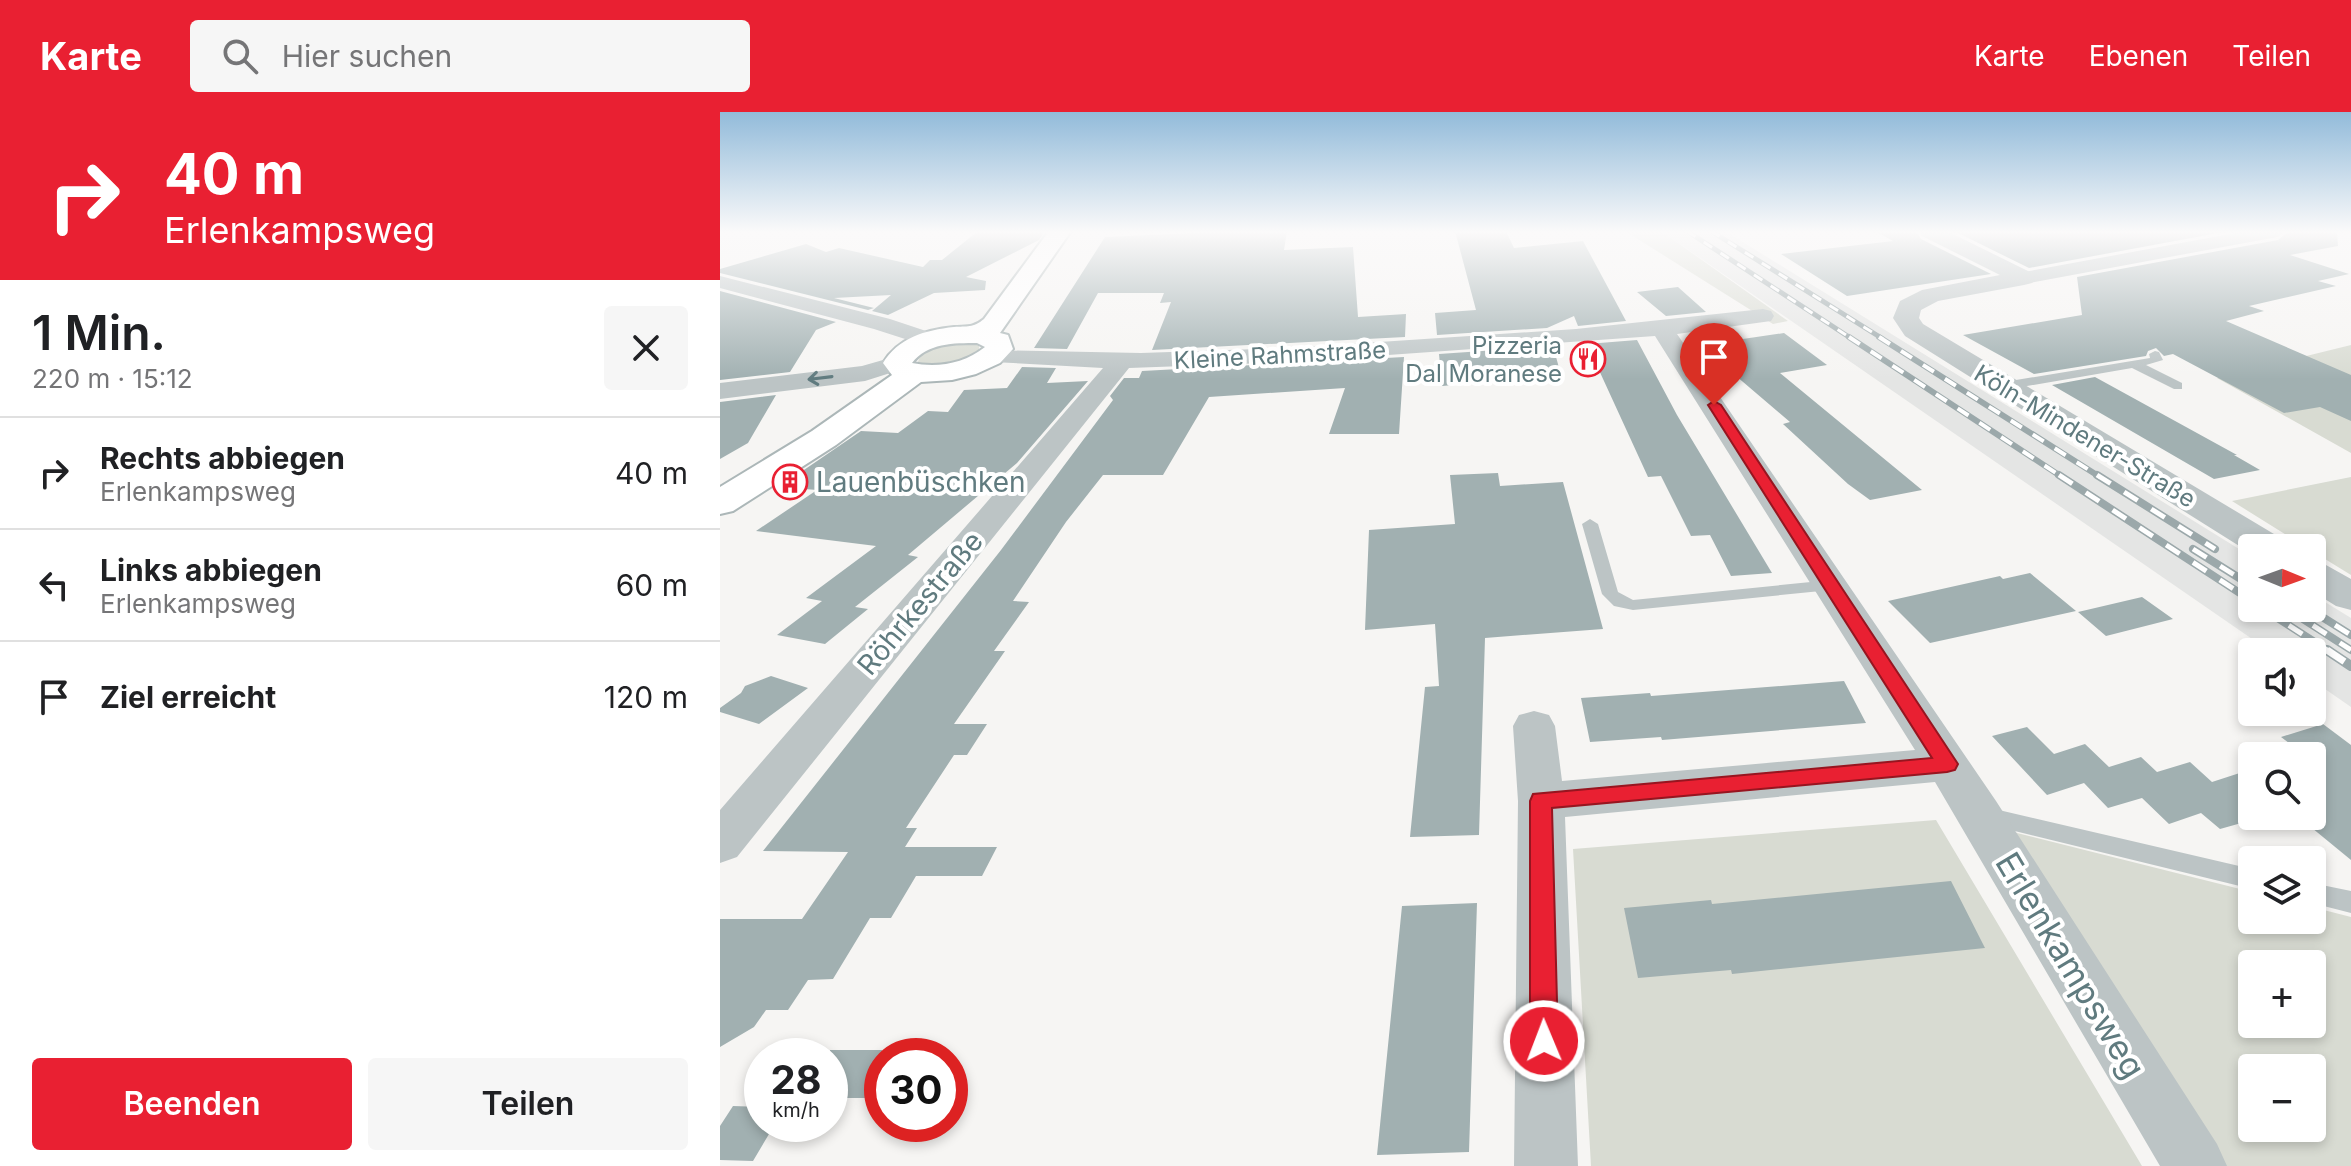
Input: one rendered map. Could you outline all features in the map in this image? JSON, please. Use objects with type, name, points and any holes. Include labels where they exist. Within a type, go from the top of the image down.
[{"type":"main road","points":[[720,503],[824,438],[905,368],[952,371],[987,345],[993,325],[1025,280]]},
{"type":"main road","points":[[905,368],[906,351],[930,340],[987,345]]},
{"type":"street","name":"Köln-Mindener-Straße","points":[[2012,280],[1924,296],[1909,306],[1906,318],[1919,334],[2247,534]]},
{"type":"street","points":[[720,282],[882,324],[930,340]]},
{"type":"street","name":"Kleine Rahmstraße","points":[[987,345],[1120,363],[1199,361],[1663,330],[1763,316]]},
{"type":"street","name":"Erlenkampsweg","points":[[1663,330],[1980,814],[2195,1166]]},
{"type":"street","name":"Röhrkestraße","points":[[720,843],[1120,363]]},
{"type":"street","points":[[720,391],[905,368]]},
{"type":"street","points":[[2326,582],[2351,597]]},
{"type":"street","points":[[1534,726],[1541,801],[1546,1166]]},
{"type":"street","points":[[1541,801],[1947,764]]},
{"type":"lane","points":[[2004,386],[2157,360],[2155,354]]},
{"type":"lane","points":[[2134,364],[2178,386]]},
{"type":"lane","points":[[1590,524],[1610,594],[1620,602],[1633,605],[1831,585]]},
{"type":"lane","points":[[1980,814],[2238,876]]},
{"type":"lane","points":[[2326,896],[2351,902]]},
{"type":"shaded area","points":[[1703,280],[1730,280],[1788,321],[1773,324]]},
{"type":"shaded area","points":[[1732,280],[1805,280],[2238,548],[2238,622],[2326,622],[2326,603],[2351,618],[2351,707],[2326,690],[2326,638],[2251,638]]},
{"type":"shaded area","points":[[972,342],[979,345],[979,351],[958,362],[942,365],[918,362],[926,350],[933,347]]},
{"type":"shaded area","points":[[2351,345],[2351,453],[2217,378]]},
{"type":"shaded area","points":[[2351,477],[2351,575],[2326,560],[2326,534],[2285,534],[2232,501]]},
{"type":"shaded area","points":[[1936,820],[2142,1166],[1591,1166],[1573,849]]},
{"type":"shaded area","points":[[2001,829],[2238,888],[2238,934],[2326,934],[2326,911],[2351,917],[2351,1166],[2214,1166]]},
{"type":"building","points":[[749,280],[986,281],[985,290],[934,293],[888,315],[872,311],[891,295],[834,298],[874,308],[868,310]]},
{"type":"building","points":[[1077,280],[1355,280],[1358,317],[1406,314],[1405,337],[1152,350],[1171,302],[1160,303],[1164,293],[1098,293],[1067,349],[1034,348]]},
{"type":"building","points":[[1468,280],[1604,280],[1626,321],[1578,326],[1574,316],[1547,328],[1437,335],[1435,313],[1476,310]]},
{"type":"building","points":[[1822,280],[1951,280],[1847,296]]},
{"type":"building","points":[[2077,280],[2322,280],[2318,281],[2336,286],[2249,306],[2264,311],[2226,321],[2351,375],[2351,421],[2320,407],[2284,413],[2173,354],[2164,356],[2156,348],[2148,351],[2146,356],[2034,374],[1963,335],[2082,315]]},
{"type":"building","points":[[1678,287],[1706,312],[1666,316],[1637,292]]},
{"type":"building","points":[[720,291],[836,322],[816,330],[790,372],[720,380]]},
{"type":"building","points":[[1726,330],[1736,340],[1784,333],[1827,365],[1780,373],[1922,490],[1870,500],[1848,484],[1783,424],[1790,422],[1688,335]]},
{"type":"building","points":[[1637,340],[1677,415],[1772,573],[1731,576],[1710,535],[1691,536],[1661,476],[1648,477],[1587,344]]},
{"type":"building","points":[[1553,346],[1561,375],[1442,386],[1439,354]]},
{"type":"building","points":[[1404,357],[1399,434],[1329,434],[1345,388],[1209,397],[1163,475],[1103,475],[1066,522],[1013,601],[1029,602],[994,651],[1005,651],[954,724],[987,724],[967,755],[954,755],[906,828],[917,828],[905,847],[997,847],[982,876],[916,876],[891,918],[870,918],[833,979],[808,980],[788,1010],[766,1010],[754,1027],[720,1047],[720,919],[802,919],[848,852],[763,851],[1001,550],[1113,400],[1110,396],[1124,378],[1139,378],[1142,371]]},
{"type":"building","points":[[1022,367],[1056,368],[1047,383],[1088,381],[1017,463],[908,555],[918,557],[855,607],[868,609],[825,644],[777,635],[822,601],[806,598],[876,546],[756,531],[817,490],[779,487],[861,431],[898,433],[928,411],[948,412],[964,390],[1007,388]]},
{"type":"building","points":[[2095,377],[2260,470],[2214,479],[2052,385]]},
{"type":"building","points":[[776,395],[748,443],[720,459],[720,402]]},
{"type":"building","points":[[1498,473],[1500,486],[1563,482],[1603,629],[1485,638],[1479,835],[1410,837],[1425,687],[1439,686],[1435,624],[1365,630],[1369,530],[1455,524],[1450,475]]},
{"type":"building","points":[[2030,573],[2076,611],[1930,643],[1888,601],[2000,576],[2003,579]]},
{"type":"building","points":[[2142,597],[2173,619],[2106,636],[2078,612]]},
{"type":"building","points":[[771,676],[808,688],[759,724],[720,712],[720,708],[741,693],[745,686]]},
{"type":"building","points":[[1844,681],[1866,723],[1662,740],[1661,737],[1590,742],[1581,698],[1650,693],[1651,696]]},
{"type":"building","points":[[2326,726],[2351,745],[2351,860],[2314,830],[2326,830],[2326,742],[2288,742],[2281,737]]},
{"type":"building","points":[[2027,727],[2054,754],[2085,744],[2109,767],[2141,757],[2157,772],[2190,762],[2212,782],[2238,774],[2238,824],[2220,829],[2201,813],[2169,824],[2142,798],[2108,808],[2084,783],[2047,795],[1992,736]]},
{"type":"building","points":[[1951,881],[1985,948],[1732,974],[1731,970],[1638,978],[1624,908],[1711,900],[1712,904]]},
{"type":"building","points":[[1477,903],[1469,1152],[1377,1155],[1402,906]]},
{"type":"building","points":[[848,1050],[864,1050],[864,1098],[848,1098]]},
{"type":"building","points":[[733,1106],[744,1106],[744,1142],[764,1142],[753,1161],[720,1160],[720,1126]]},
{"type":"railway","points":[[1762,280],[1852,339]]},
{"type":"railway","points":[[1789,280],[1883,339]]},
{"type":"railway","points":[[1849,337],[2062,477]]},
{"type":"railway","points":[[1879,337],[2100,477]]},
{"type":"railway","points":[[2059,475],[2238,592]]},
{"type":"railway","points":[[2097,475],[2215,549]]},
{"type":"railway","points":[[2193,549],[2238,577]]},
{"type":"railway","points":[[2326,619],[2351,635]]},
{"type":"railway","points":[[2284,622],[2330,652]]},
{"type":"railway","points":[[2308,622],[2351,650]]},
{"type":"railway","points":[[2330,652],[2351,666]]},
{"type":"place","name":"Pizzeria Dal Moranese","points":[[1588,359]]},
{"type":"place","name":"Lauenbüschken","points":[[790,482]]},
{"type":"route","points":[[1544,1041],[1541,801],[1947,764],[1714,405]]}]
